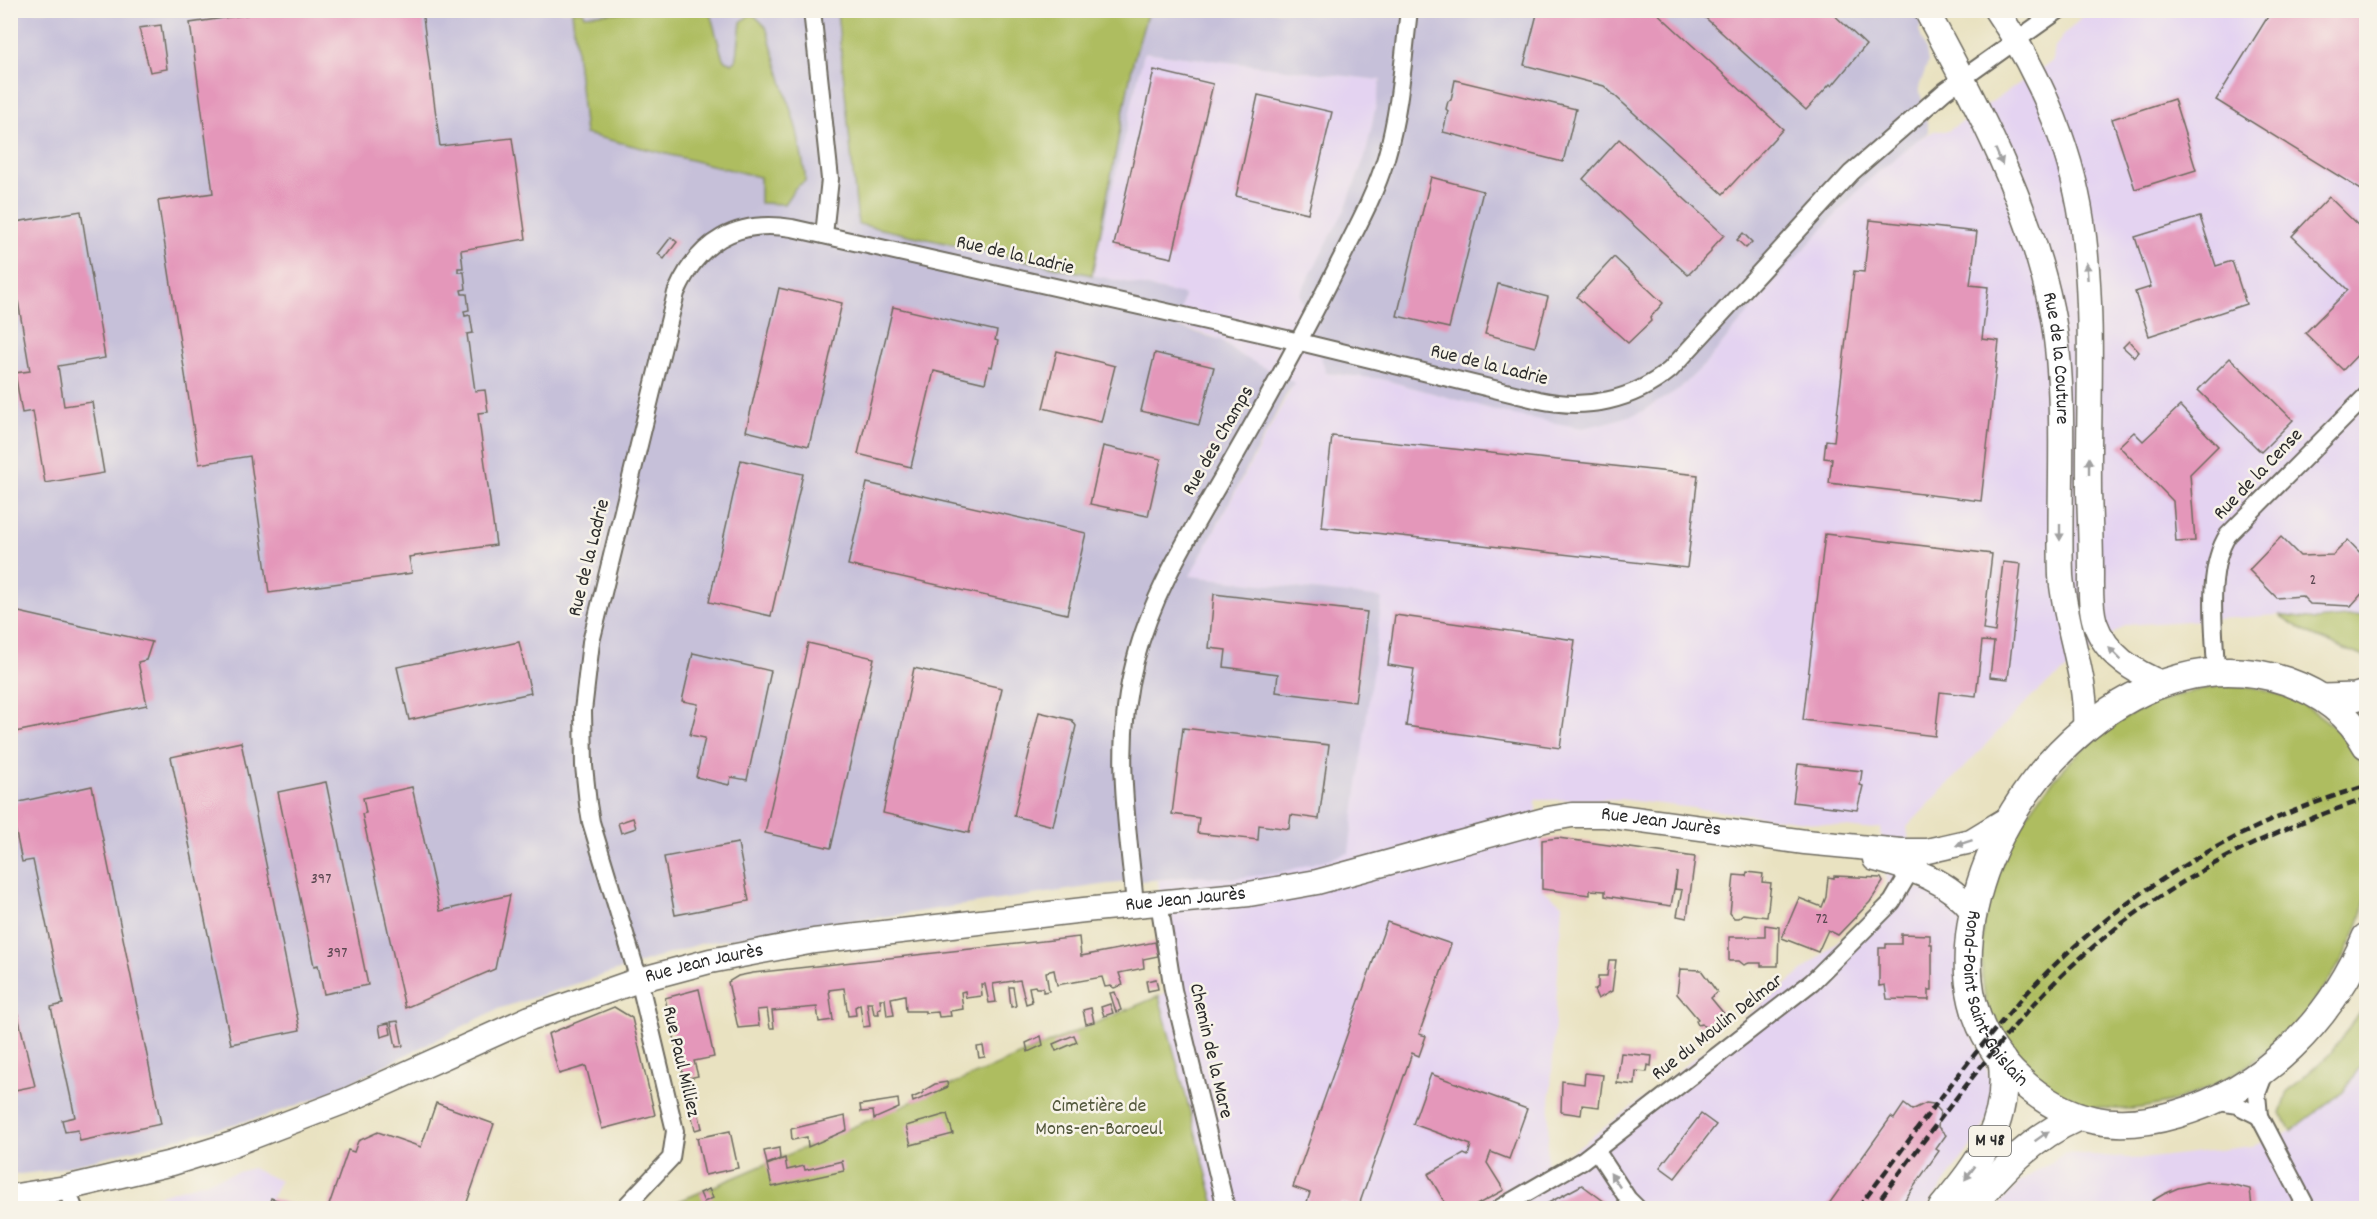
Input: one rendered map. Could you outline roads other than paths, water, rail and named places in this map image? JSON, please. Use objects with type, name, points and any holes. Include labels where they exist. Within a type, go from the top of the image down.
[{"type":"main road","name":"Rond-Point Saint-Ghislain","points":[[2367,744],[2345,715],[2324,698],[2298,685],[2269,676],[2244,672],[2217,672],[2164,684],[2127,700],[2085,729],[2050,762],[2009,818],[1989,858],[1973,912],[1967,956],[1969,990],[1980,1023],[2002,1060],[2040,1097],[2078,1117],[2116,1123],[2147,1120],[2175,1115],[2213,1101],[2268,1067],[2297,1042],[2326,1010],[2349,974],[2367,937]]},
{"type":"main road","points":[[2324,698],[2355,697],[2367,694]]},
{"type":"main road","name":"M 48","points":[[1942,1209],[1977,1164],[1994,1134],[2004,1097],[2002,1060]]},
{"type":"main road","name":"M 48","points":[[1970,1209],[1996,1178],[2031,1144],[2051,1130],[2078,1117]]},
{"type":"street","points":[[812,10],[830,179],[824,235]]},
{"type":"street","name":"Rue des Champs","points":[[1147,903],[1122,781],[1125,720],[1135,661],[1148,620],[1167,578],[1300,342],[1365,212],[1385,160],[1397,108],[1409,10]]},
{"type":"street","name":"Rue de la Couture","points":[[1926,10],[1953,84],[1994,146],[2025,220],[2051,308],[2059,394],[2063,601],[2085,702],[2085,729]]},
{"type":"street","name":"Rue de la Couture","points":[[1996,10],[2016,41],[2053,117],[2068,165],[2084,236],[2090,336],[2089,485],[2091,600],[2094,621],[2104,641],[2117,657],[2137,672],[2164,684]]},
{"type":"street","name":"Rue de la Ladrie","points":[[639,980],[591,822],[585,776],[583,711],[591,642],[676,293],[683,277],[706,249],[720,238],[736,230],[772,225],[1300,342],[1555,404],[1599,403],[1640,390],[1656,382],[1684,356],[1851,172],[1953,84],[2059,10]]},
{"type":"street","name":"Rue de la Cense","points":[[2217,672],[2214,584],[2222,543],[2367,396]]},
{"type":"street","name":"Rue Jean Jaurès","points":[[10,1197],[70,1198],[273,1130],[348,1100],[506,1028],[564,1005],[639,980],[710,961],[796,944],[1298,887],[1548,819],[1572,815],[1621,817],[1805,842],[1901,851],[1934,849],[1971,841],[2009,818]]},
{"type":"street","name":"Rue Jean Jaurès","points":[[1805,842],[1911,869],[1946,886],[1973,912]]},
{"type":"street","name":"Rue du Moulin Delmar","points":[[1500,1209],[1568,1170],[1596,1150],[1821,974],[1892,902],[1911,869],[1922,856],[1934,849]]},
{"type":"street","name":"Chemin de la Mare","points":[[1147,903],[1173,990],[1226,1209]]},
{"type":"street","name":"Rue Paul Milliez","points":[[624,1209],[670,1158],[675,1131],[639,980]]},
{"type":"street","points":[[2268,1067],[2257,1095],[2259,1116],[2307,1209]]},
{"type":"street","points":[[2213,1101],[2237,1105],[2259,1116]]},
{"type":"street","points":[[1596,1150],[1637,1209]]},
{"type":"railway","points":[[1858,1208],[2004,1019],[2062,958],[2100,925],[2140,894],[2226,842],[2271,820],[2366,786]]},
{"type":"railway","points":[[1873,1208],[1958,1096],[2025,1014],[2083,956],[2119,926],[2196,874],[2237,852],[2322,814],[2366,799]]},
{"type":"park label","name":"Cimetière de Mons-en-Baroeul","points":[[1099,1118]]}]
